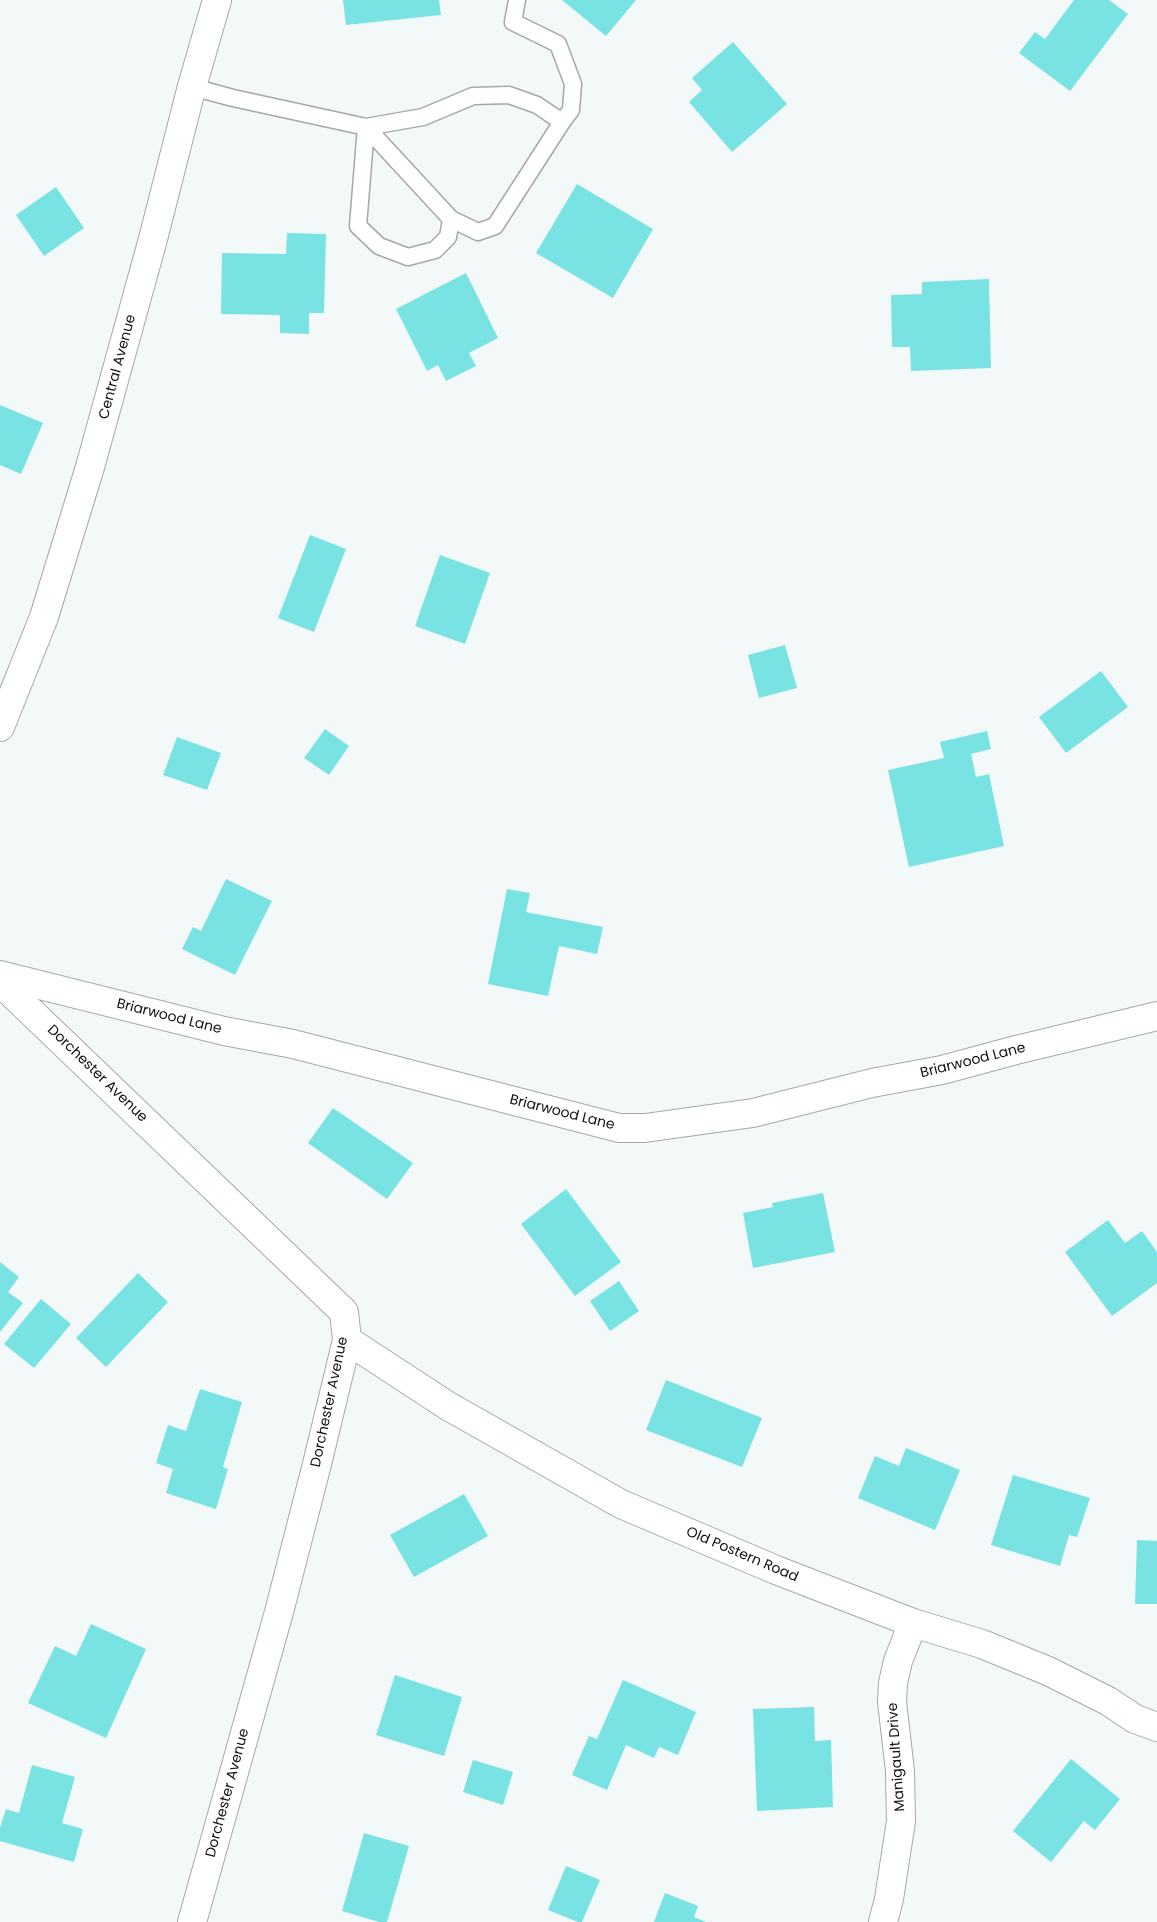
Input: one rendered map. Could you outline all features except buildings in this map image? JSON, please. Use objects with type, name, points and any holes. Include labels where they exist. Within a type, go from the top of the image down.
[{"type":"street","name":"Central Avenue","points":[[0,727],[44,618],[90,468],[217,0]]},
{"type":"street","name":"Briarwood Lane","points":[[0,975],[224,1032],[293,1044],[619,1128],[645,1128],[753,1113],[872,1083],[942,1070],[1157,1016]]},
{"type":"street","name":"Dorchester Avenue","points":[[0,982],[344,1312],[347,1340],[278,1612],[192,1922]]},
{"type":"street","name":"Old Postern Road","points":[[347,1340],[448,1406],[621,1504],[776,1570],[913,1624],[982,1644],[1048,1671],[1108,1701],[1135,1719],[1157,1727]]},
{"type":"street","name":"Manigault Drive","points":[[883,1922],[889,1899],[901,1821],[900,1771],[892,1702],[898,1661],[913,1624]]},
{"type":"lane","points":[[366,127],[451,219],[478,232],[495,226],[571,110],[572,84],[558,44],[513,22],[516,0]]},
{"type":"lane","points":[[192,87],[233,98],[366,127],[423,117],[473,96],[509,94],[537,105],[562,122]]},
{"type":"lane","points":[[366,127],[358,226],[379,246],[408,257],[435,250],[448,237],[451,219]]}]
